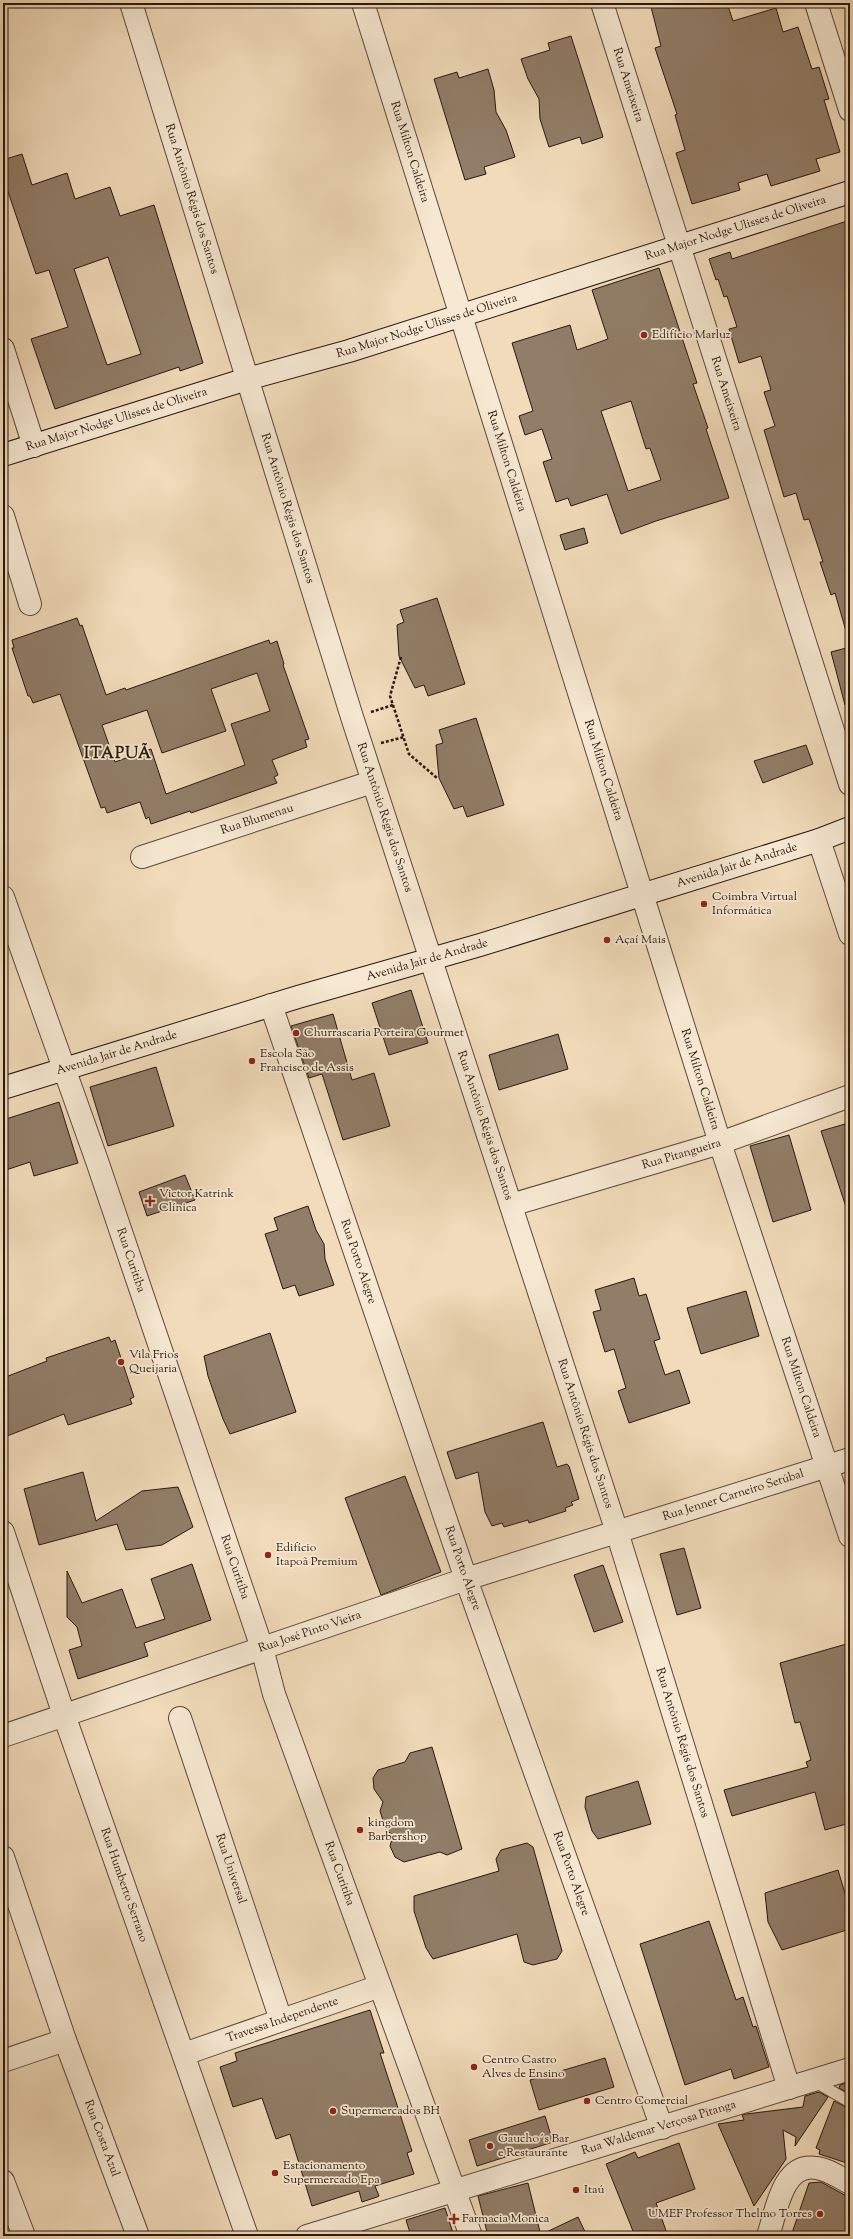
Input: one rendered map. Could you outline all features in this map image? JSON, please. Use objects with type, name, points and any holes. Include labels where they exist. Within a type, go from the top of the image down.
[{"type":"street","name":"Rua Antônio Régis dos Santos","points":[[132,3],[372,782],[432,960],[617,1532],[789,2088]]},
{"type":"street","name":"Rua Milton Caldeira","points":[[363,3],[644,895],[720,1143],[850,1536]]},
{"type":"street","name":"Rua Ameixeira","points":[[602,3],[850,784]]},
{"type":"street","points":[[816,3],[850,110]]},
{"type":"street","name":"Rua Major Nodge Ulisses de Oliveira","points":[[3,455],[247,379],[349,351],[461,314],[850,192]]},
{"type":"street","points":[[3,349],[34,446]]},
{"type":"street","points":[[3,516],[30,604]]},
{"type":"street","name":"Rua Blumenau","points":[[142,857],[372,782]]},
{"type":"street","name":"Avenida Jair de Andrade","points":[[3,1088],[271,1005],[432,960],[644,895],[819,840],[850,828]]},
{"type":"street","points":[[819,840],[850,934]]},
{"type":"street","name":"Rua Curitiba","points":[[3,897],[64,1068],[262,1648],[274,1694],[471,2236]]},
{"type":"street","name":"Rua Porto Alegre","points":[[271,1005],[466,1579],[662,2128]]},
{"type":"street","name":"Rua Pitangueira","points":[[511,1205],[720,1143],[850,1096]]},
{"type":"street","name":"Rua Jenner Carneiro Setúbal","points":[[617,1532],[850,1458]]},
{"type":"street","name":"Rua Humberto Serrano","points":[[3,1532],[64,1715],[247,2236]]},
{"type":"street","name":"Rua José Pinto Vieira","points":[[3,1736],[466,1579],[617,1532]]},
{"type":"street","name":"Rua Universal","points":[[180,1718],[281,2020]]},
{"type":"street","name":"Rua Costa Azul","points":[[3,1858],[65,2040],[138,2236]]},
{"type":"street","name":"Travessa Independente","points":[[184,2054],[380,1986]]},
{"type":"street","points":[[3,2061],[65,2040]]},
{"type":"street","name":"Rua Waldemar Verçosa Pitanga","points":[[307,2236],[455,2189],[662,2128],[814,2081],[850,2068]]},
{"type":"street","points":[[768,2236],[784,2187],[791,2177],[801,2169],[817,2168],[850,2183]]},
{"type":"street","points":[[3,2182],[24,2236]]},
{"type":"lane","points":[[814,2081],[850,2102]]},
{"type":"path","points":[[400,657],[390,696],[409,754],[437,778]]},
{"type":"building","points":[[650,3],[727,3],[733,21],[776,8],[783,32],[798,27],[812,69],[819,67],[829,99],[824,100],[840,152],[816,159],[820,171],[771,186],[767,174],[738,183],[740,190],[692,204],[676,153],[685,150],[675,115],[677,114],[655,48],[661,46]]},
{"type":"building","points":[[571,36],[603,137],[582,144],[580,137],[549,147],[540,119],[539,99],[528,79],[521,59],[550,50],[548,43]]},
{"type":"building","points":[[488,69],[494,90],[496,112],[506,130],[515,157],[484,167],[486,174],[465,180],[434,79],[457,72],[459,78]]},
{"type":"building","points":[[22,154],[32,185],[67,173],[75,199],[110,187],[120,216],[154,205],[203,363],[180,371],[179,367],[55,409],[31,339],[68,327],[49,270],[36,274],[3,177],[3,160]],"holes":[[[108,257],[141,354],[107,365],[74,269]]]},
{"type":"building","points":[[850,220],[850,630],[846,631],[835,593],[831,595],[820,562],[823,562],[809,519],[804,520],[796,493],[784,497],[764,430],[775,426],[764,392],[771,390],[761,356],[739,363],[729,329],[737,327],[727,296],[724,297],[709,259],[730,252],[732,259]]},
{"type":"building","points":[[659,268],[697,383],[693,384],[729,498],[656,521],[621,534],[607,494],[571,506],[568,498],[556,502],[543,462],[552,459],[542,429],[525,435],[519,416],[533,411],[512,343],[570,325],[577,350],[608,339],[592,290]],"holes":[[[631,401],[646,449],[650,448],[661,480],[628,491],[601,411]]]},
{"type":"building","points":[[584,528],[588,543],[565,550],[560,535]]},
{"type":"building","points":[[437,598],[465,684],[428,696],[424,685],[415,688],[399,656],[397,625],[404,622],[400,610]]},
{"type":"building","points":[[77,618],[80,626],[82,625],[106,695],[125,688],[126,690],[269,640],[270,644],[277,641],[284,664],[283,665],[309,739],[305,740],[307,747],[272,760],[278,775],[274,777],[277,783],[191,813],[190,811],[151,824],[149,817],[146,819],[140,802],[107,813],[105,807],[101,808],[60,694],[33,703],[30,696],[28,696],[12,648],[14,648],[12,640]],"holes":[[[257,673],[270,711],[231,724],[245,765],[166,794],[151,749],[115,762],[102,725],[147,710],[162,753],[226,731],[211,689]]]},
{"type":"building","points":[[850,647],[850,704],[845,705],[831,652]]},
{"type":"building","points":[[476,718],[504,805],[467,817],[463,806],[454,809],[439,778],[436,745],[443,743],[439,730]]},
{"type":"building","points":[[806,745],[813,764],[763,783],[754,761]]},
{"type":"building","points":[[411,990],[428,1043],[389,1055],[372,1003]]},
{"type":"building","points":[[333,1014],[352,1080],[374,1073],[390,1126],[343,1140],[322,1074],[309,1078],[291,1026]]},
{"type":"building","points":[[558,1034],[568,1069],[499,1090],[489,1055]]},
{"type":"building","points":[[156,1067],[174,1126],[108,1146],[90,1087]]},
{"type":"building","points":[[59,1102],[78,1163],[34,1176],[30,1162],[3,1171],[3,1120]]},
{"type":"building","points":[[845,1124],[850,1140],[850,1210],[847,1210],[821,1131]]},
{"type":"building","points":[[789,1135],[811,1210],[773,1222],[750,1146]]},
{"type":"building","points":[[185,1175],[195,1200],[147,1216],[139,1192]]},
{"type":"building","points":[[308,1206],[316,1230],[324,1244],[325,1259],[334,1285],[299,1296],[295,1285],[283,1289],[265,1234],[278,1230],[274,1218]]},
{"type":"building","points":[[634,1278],[639,1296],[646,1294],[660,1339],[654,1341],[665,1375],[679,1370],[690,1403],[629,1423],[618,1391],[626,1388],[614,1349],[605,1352],[593,1312],[601,1310],[595,1290]]},
{"type":"building","points":[[746,1291],[759,1336],[701,1354],[687,1308]]},
{"type":"building","points":[[270,1333],[296,1412],[230,1434],[223,1419],[208,1376],[204,1356]]},
{"type":"building","points":[[109,1337],[111,1342],[115,1340],[134,1397],[130,1399],[132,1404],[68,1425],[64,1414],[7,1436],[3,1426],[3,1378],[47,1361],[46,1358]]},
{"type":"building","points":[[543,1422],[557,1467],[567,1464],[569,1466],[579,1499],[571,1502],[573,1505],[565,1508],[566,1511],[529,1523],[528,1520],[504,1527],[502,1523],[492,1526],[485,1512],[478,1472],[456,1479],[447,1452]]},
{"type":"building","points":[[83,1472],[96,1521],[142,1491],[178,1487],[193,1527],[162,1545],[126,1550],[117,1524],[39,1545],[24,1489]]},
{"type":"building","points":[[405,1476],[441,1572],[381,1595],[345,1498]]},
{"type":"building","points":[[684,1548],[701,1608],[677,1615],[660,1554]]},
{"type":"building","points":[[192,1564],[211,1620],[144,1643],[148,1656],[78,1679],[69,1650],[82,1646],[77,1627],[67,1617],[67,1571],[82,1603],[122,1589],[136,1628],[165,1619],[151,1579]]},
{"type":"building","points":[[603,1565],[623,1622],[594,1632],[574,1575]]},
{"type":"building","points":[[850,1643],[850,1670],[845,1672],[850,1689],[850,1823],[825,1830],[815,1792],[732,1816],[724,1790],[808,1767],[806,1762],[811,1760],[800,1722],[795,1723],[780,1663]]},
{"type":"building","points":[[432,1747],[462,1849],[447,1855],[440,1852],[404,1862],[395,1857],[390,1846],[393,1835],[386,1830],[380,1811],[383,1802],[374,1789],[373,1778],[378,1770],[405,1762],[410,1753]]},
{"type":"building","points":[[638,1781],[651,1824],[598,1839],[592,1831],[585,1807],[586,1797]]},
{"type":"building","points":[[527,1843],[533,1847],[562,1951],[557,1959],[533,1965],[524,1962],[517,1934],[433,1959],[426,1948],[414,1911],[414,1896],[499,1871],[496,1859],[501,1850]]},
{"type":"building","points":[[838,1870],[850,1910],[850,1929],[782,1950],[768,1922],[765,1893]]},
{"type":"building","points":[[709,1921],[736,2000],[743,1997],[753,2027],[756,2026],[769,2067],[734,2079],[731,2069],[685,2085],[640,1944]]},
{"type":"building","name":"Supermercados BH","points":[[370,2010],[384,2053],[380,2053],[412,2151],[407,2153],[414,2174],[375,2186],[379,2196],[362,2202],[359,2191],[312,2206],[290,2134],[276,2139],[262,2098],[233,2107],[220,2067],[237,2061],[235,2053]]},
{"type":"building","points":[[605,2058],[614,2087],[539,2110],[530,2080]]},
{"type":"building","points":[[850,2082],[850,2094],[839,2088],[840,2085]]},
{"type":"building","points":[[819,2092],[828,2097],[795,2146],[796,2137],[783,2130],[786,2159],[754,2206],[718,2124],[744,2120],[742,2115],[746,2114],[803,2107],[805,2096]]},
{"type":"building","points":[[834,2101],[850,2109],[850,2164],[819,2154],[820,2150],[816,2148]]},
{"type":"building","points":[[545,2116],[553,2142],[477,2166],[469,2140]]},
{"type":"building","points":[[679,2143],[695,2189],[656,2203],[668,2236],[635,2236],[606,2164],[635,2152],[638,2158]]},
{"type":"building","name":"UMEF Professor Thelmo Torres","points":[[821,2182],[850,2198],[850,2236],[791,2236],[809,2183]]},
{"type":"building","points":[[528,2183],[540,2232],[523,2236],[488,2236],[478,2196]]},
{"type":"building","points":[[445,2208],[454,2236],[411,2236],[406,2220]]},
{"type":"building","points":[[578,2217],[587,2236],[538,2236]]},
{"type":"place","name":"Edifício Marluz","points":[[644,335]]},
{"type":"place","name":"Coimbra Virtual Informática","points":[[704,904]]},
{"type":"place","name":"Açaí Mais","points":[[607,940]]},
{"type":"place","name":"Churrascaria Porteira Gourmet","points":[[296,1033]]},
{"type":"place","name":"Escola São Francisco de Assis","points":[[252,1061]]},
{"type":"place","name":"Victor Katrink Clínica","points":[[150,1201]]},
{"type":"place","name":"Vila Frios Queijaria","points":[[121,1362]]},
{"type":"place","name":"Edifício Itapoã Premium","points":[[268,1555]]},
{"type":"place","name":"kingdom Barbershop","points":[[360,1830]]},
{"type":"place","name":"Centro Castro Alves de Ensino","points":[[474,2067]]},
{"type":"place","name":"Centro Comercial","points":[[587,2101]]},
{"type":"place","name":"Supermercados BH","points":[[333,2111]]},
{"type":"place","name":"Gaucho´s Bar e Restaurante","points":[[490,2146]]},
{"type":"place","name":"Estacionamento Supermercado Epa","points":[[275,2173]]},
{"type":"place","name":"Itaú","points":[[576,2190]]},
{"type":"place","name":"UMEF Professor Thelmo Torres","points":[[820,2214]]},
{"type":"place","name":"Farmacia Monica","points":[[454,2219]]},
{"type":"district","name":"ITAPUÃ","points":[[118,754]]}]
